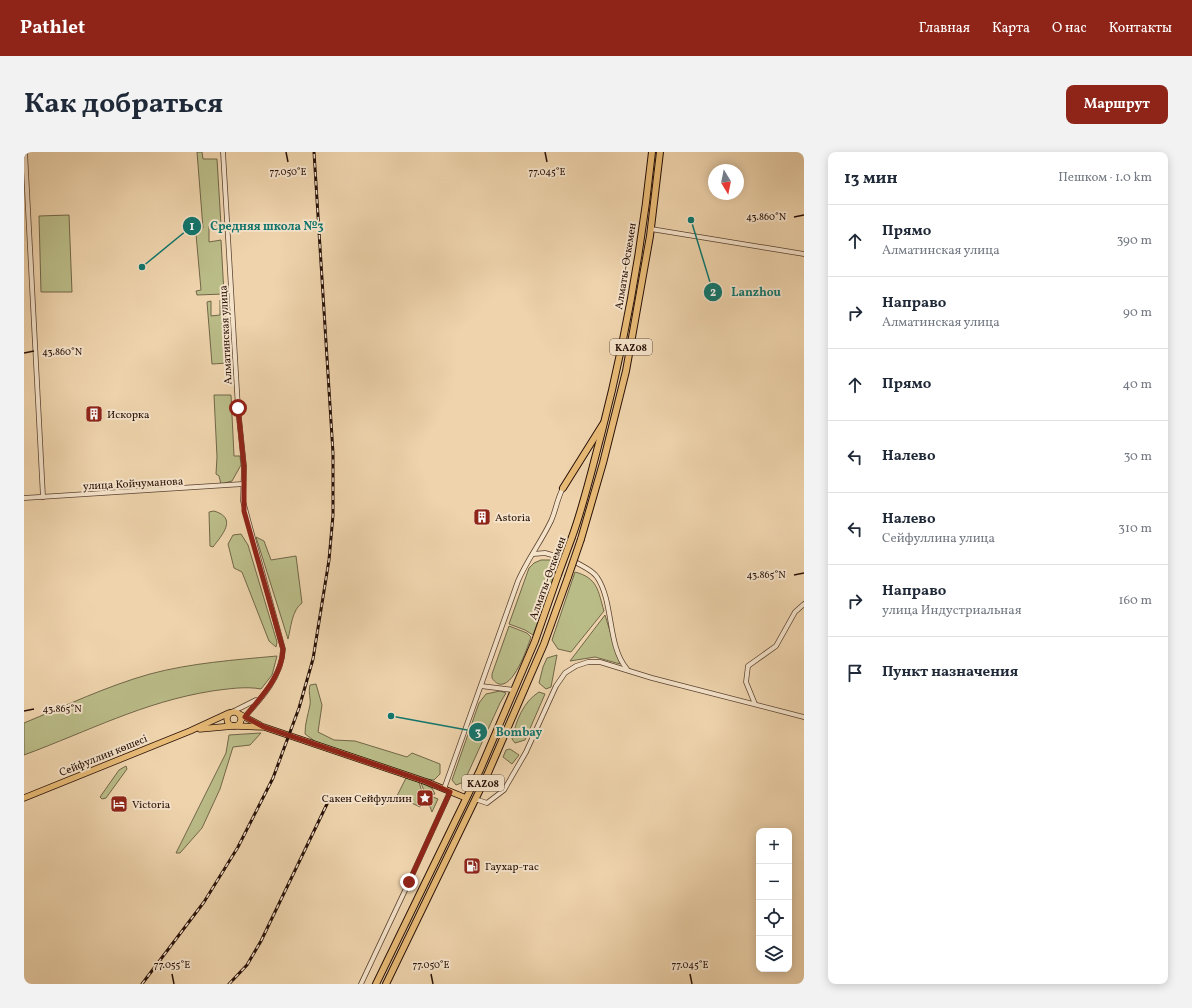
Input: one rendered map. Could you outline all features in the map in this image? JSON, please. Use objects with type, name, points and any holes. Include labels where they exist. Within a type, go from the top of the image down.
[{"type":"highway","name":"Алматы-Өскемен","points":[[376,984],[491,744],[535,641],[572,537],[605,422],[618,369],[641,235],[652,152]]},
{"type":"highway","name":"Алматы-Өскемен","points":[[386,984],[475,799],[544,644],[581,539],[619,404],[651,230],[660,152]]},
{"type":"highway","points":[[563,488],[605,422]]},
{"type":"main road","points":[[190,731],[230,713],[239,714],[264,727],[466,798]]},
{"type":"main road","points":[[230,713],[227,721],[236,725]]},
{"type":"main road","points":[[236,725],[241,718],[239,714]]},
{"type":"main road","points":[[190,731],[236,725],[264,727]]},
{"type":"main road","name":"Сейфуллин көшесі","points":[[24,798],[190,731]]},
{"type":"street","points":[[25,152],[26,245],[43,497]]},
{"type":"street","name":"Алматинская улица","points":[[223,152],[238,408],[244,466],[244,511],[283,649],[281,664],[278,672],[245,717],[236,725]]},
{"type":"street","points":[[651,230],[804,254]]},
{"type":"street","name":"улица Койчуманова","points":[[24,498],[243,484]]},
{"type":"street","points":[[444,789],[518,581],[526,562],[533,554],[551,520],[563,488]]},
{"type":"street","points":[[533,554],[545,553],[559,557]]},
{"type":"street","points":[[577,563],[592,571],[602,586],[620,658],[627,670]]},
{"type":"street","points":[[755,704],[746,682],[748,666],[776,646],[795,612],[804,604]]},
{"type":"street","points":[[475,799],[487,803],[504,790],[526,752],[556,686],[565,673],[576,666],[588,662],[600,662],[652,678],[804,717]]},
{"type":"street","points":[[481,686],[513,690]]},
{"type":"street","points":[[230,713],[260,697]]},
{"type":"street","points":[[361,984],[413,875],[450,792]]},
{"type":"green space","points":[[197,152],[202,152],[203,159],[217,159],[221,225],[209,226],[209,242],[221,240],[224,294],[197,295],[196,291],[201,290],[196,234],[194,234],[194,230],[203,228]]},
{"type":"green space","points":[[69,215],[72,292],[41,292],[39,216]]},
{"type":"green space","points":[[224,299],[229,363],[212,364],[207,302],[211,301],[211,316],[220,315],[220,300]]},
{"type":"green space","points":[[214,395],[231,395],[234,456],[240,456],[241,465],[232,481],[221,484],[219,476],[216,474],[217,457]]},
{"type":"green space","points":[[214,511],[221,514],[227,522],[224,532],[213,547],[210,546],[209,512]]},
{"type":"green space","points":[[241,534],[248,545],[277,642],[276,647],[269,641],[242,572],[234,568],[228,544],[233,535]]},
{"type":"green space","points":[[256,537],[264,541],[271,560],[296,556],[302,603],[294,614],[288,639]]},
{"type":"green space","points":[[541,560],[555,560],[560,562],[533,635],[525,630],[509,624],[529,568],[534,563]]},
{"type":"green space","points":[[575,572],[588,578],[596,586],[604,611],[571,652],[558,649],[552,640]]},
{"type":"green space","points":[[605,615],[620,664],[595,657],[570,661]]},
{"type":"green space","points":[[509,626],[527,633],[531,637],[517,670],[505,683],[498,684],[492,678],[492,674]]},
{"type":"green space","points":[[557,655],[551,687],[546,689],[539,683],[543,667],[547,658]]},
{"type":"green space","points":[[277,656],[272,675],[261,689],[243,688],[218,690],[163,702],[116,718],[24,755],[24,723],[102,690],[165,670],[213,662]]},
{"type":"green space","points":[[316,684],[322,705],[318,732],[334,740],[355,741],[407,757],[412,753],[440,764],[440,774],[434,780],[425,779],[316,742],[305,734],[310,705],[310,685]]},
{"type":"green space","points":[[500,691],[506,693],[464,782],[456,785],[452,780],[479,703],[486,694]]},
{"type":"green space","points":[[539,692],[545,694],[525,740],[515,743],[512,739],[521,712],[533,696]]},
{"type":"green space","points":[[261,733],[250,745],[233,747],[220,789],[202,828],[180,853],[176,853],[226,753],[229,735]]},
{"type":"green space","points":[[510,749],[519,755],[512,764],[503,757],[506,750]]},
{"type":"green space","points":[[126,766],[127,769],[106,798],[102,799],[100,797],[119,770]]},
{"type":"green space","points":[[406,778],[419,782],[424,799],[420,807],[397,796]]},
{"type":"green space","points":[[421,783],[432,788],[435,794],[426,796]]},
{"type":"green space","points":[[433,797],[438,799],[432,812],[427,799]]},
{"type":"railway","points":[[142,984],[204,902],[238,847],[273,778],[299,708],[313,659],[329,560],[333,515],[333,453],[314,152]]},
{"type":"railway","points":[[229,984],[247,965],[261,941],[327,804]]},
{"type":"place","name":"Lanzhou","points":[[691,220]]},
{"type":"place","name":"Средняя школа №3","points":[[142,267]]},
{"type":"place","name":"Искоркa","points":[[94,414]]},
{"type":"place","name":"Astoria","points":[[482,517]]},
{"type":"place","name":"Bombay","points":[[391,716]]},
{"type":"place","name":"Сакен Сейфуллин","points":[[425,798]]},
{"type":"place","name":"Victoria","points":[[119,804]]},
{"type":"place","name":"Гаухар-тас","points":[[472,866]]},
{"type":"route","points":[[238,408],[244,466],[244,511],[283,649],[281,664],[274,680],[245,717],[264,727],[427,782],[450,792],[409,882]]}]
